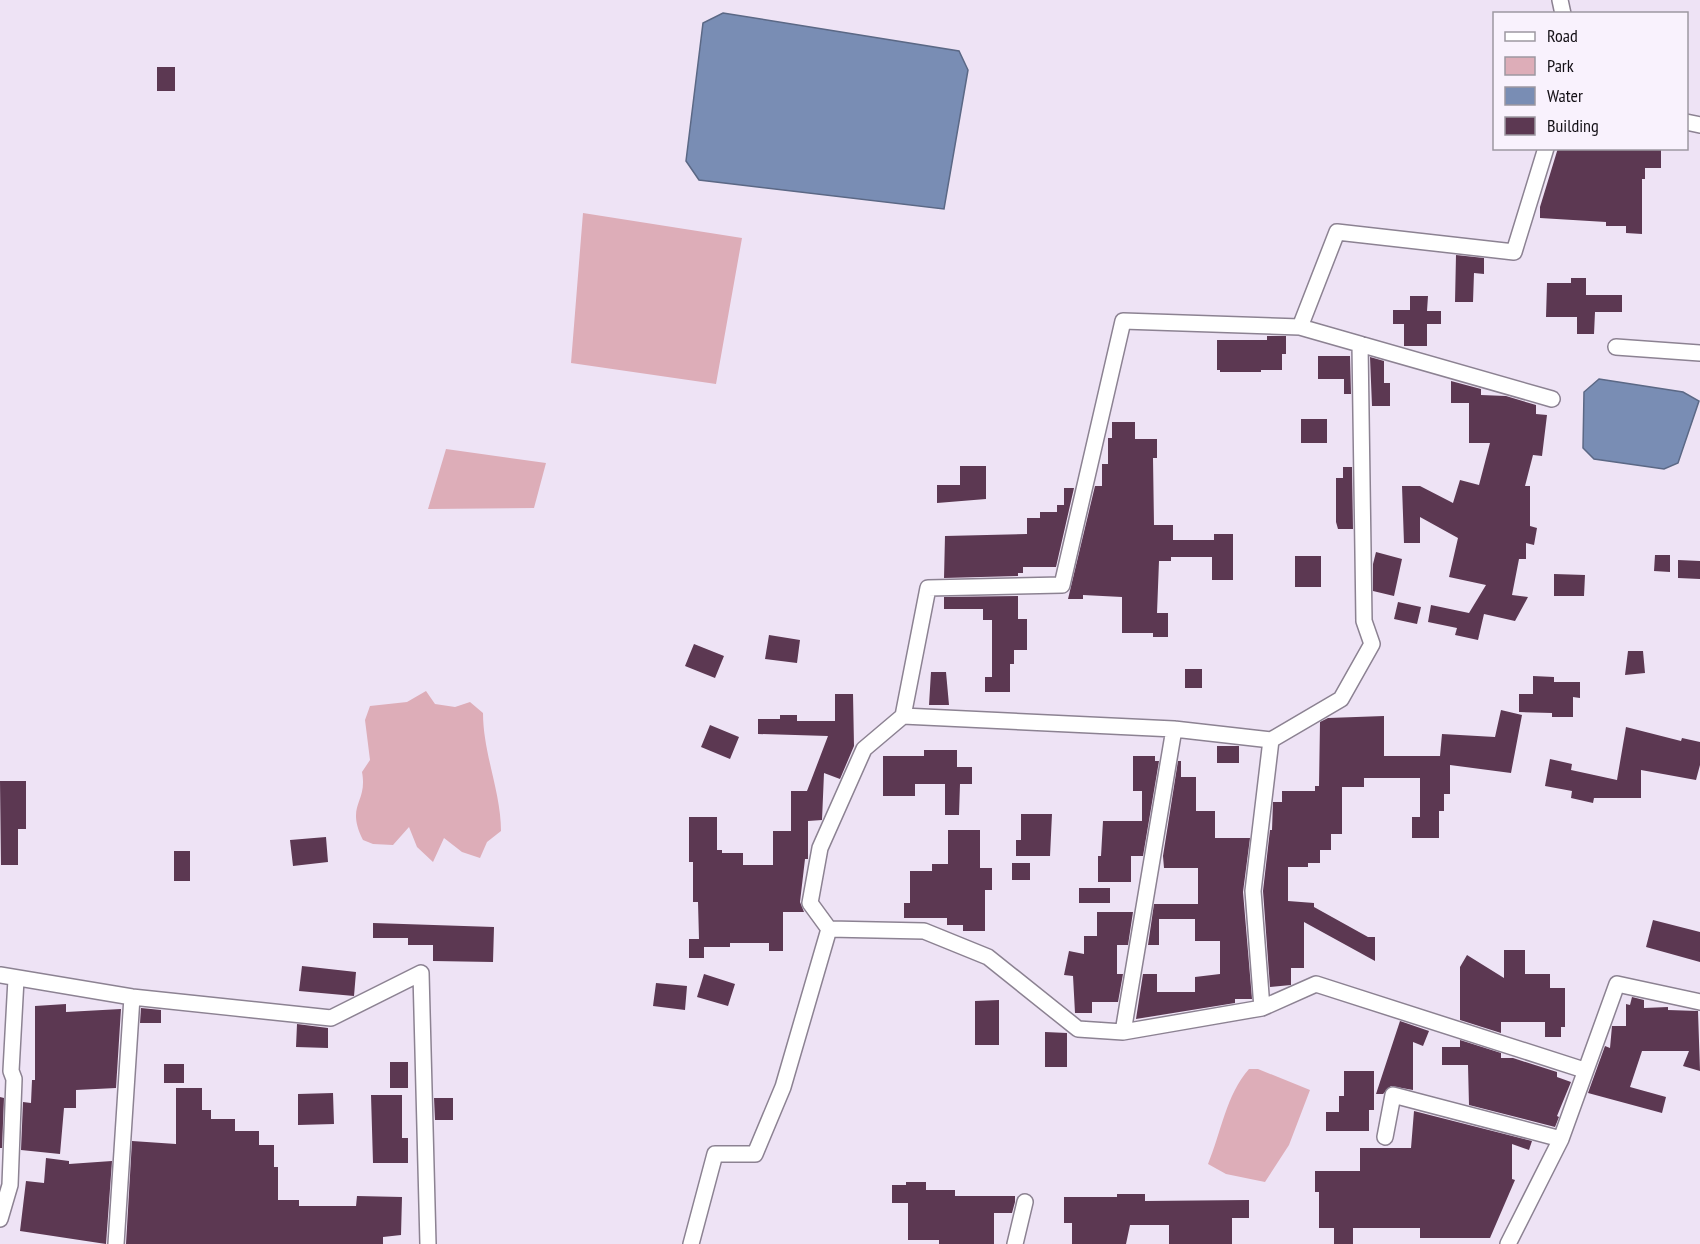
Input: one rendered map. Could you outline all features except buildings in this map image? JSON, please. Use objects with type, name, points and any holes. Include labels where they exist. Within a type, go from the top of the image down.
[{"type":"street","points":[[1300,327],[1336,232],[1514,252],[1545,150]]},
{"type":"street","points":[[829,929],[810,903],[820,848],[864,749],[903,716],[928,588],[1062,585],[1123,321],[1300,327],[1552,399]]},
{"type":"street","points":[[903,716],[1174,729],[1271,740],[1341,699],[1372,644],[1364,621],[1360,344]]},
{"type":"street","points":[[1616,348],[1700,353]]},
{"type":"street","points":[[1123,1032],[1174,729]]},
{"type":"street","points":[[1262,1008],[1253,891],[1271,740]]},
{"type":"street","points":[[829,929],[924,931],[988,957],[1078,1029],[1123,1032],[1262,1008],[1316,984],[1584,1070]]},
{"type":"street","points":[[691,1244],[715,1154],[755,1154],[783,1087],[829,929]]},
{"type":"street","points":[[0,975],[16,980],[132,998],[331,1018],[422,973],[428,1244]]},
{"type":"street","points":[[0,1219],[10,1185],[14,1079],[10,1071],[16,980]]},
{"type":"street","points":[[1508,1244],[1561,1139],[1584,1070],[1617,984],[1700,1002]]},
{"type":"street","points":[[116,1244],[132,998]]},
{"type":"street","points":[[1385,1137],[1393,1095],[1561,1139]]},
{"type":"street","points":[[1015,1244],[1025,1202]]},
{"type":"green space","points":[[583,213],[742,238],[716,384],[571,363]]},
{"type":"green space","points":[[446,449],[546,463],[534,508],[428,509]]},
{"type":"green space","points":[[426,691],[435,704],[455,707],[470,702],[483,713],[501,831],[487,842],[480,858],[462,852],[444,838],[433,862],[417,847],[409,827],[393,845],[373,844],[363,840],[358,828],[356,811],[362,791],[362,772],[370,760],[365,720],[370,706],[407,702]]},
{"type":"green space","points":[[1249,1069],[1258,1069],[1310,1090],[1289,1145],[1265,1182],[1226,1174],[1208,1164],[1229,1102]]},
{"type":"water","points":[[723,13],[959,51],[968,70],[944,209],[699,180],[686,161],[703,23]]},
{"type":"water","points":[[1599,379],[1683,392],[1699,401],[1678,463],[1664,469],[1594,459],[1583,448],[1584,392]]}]
